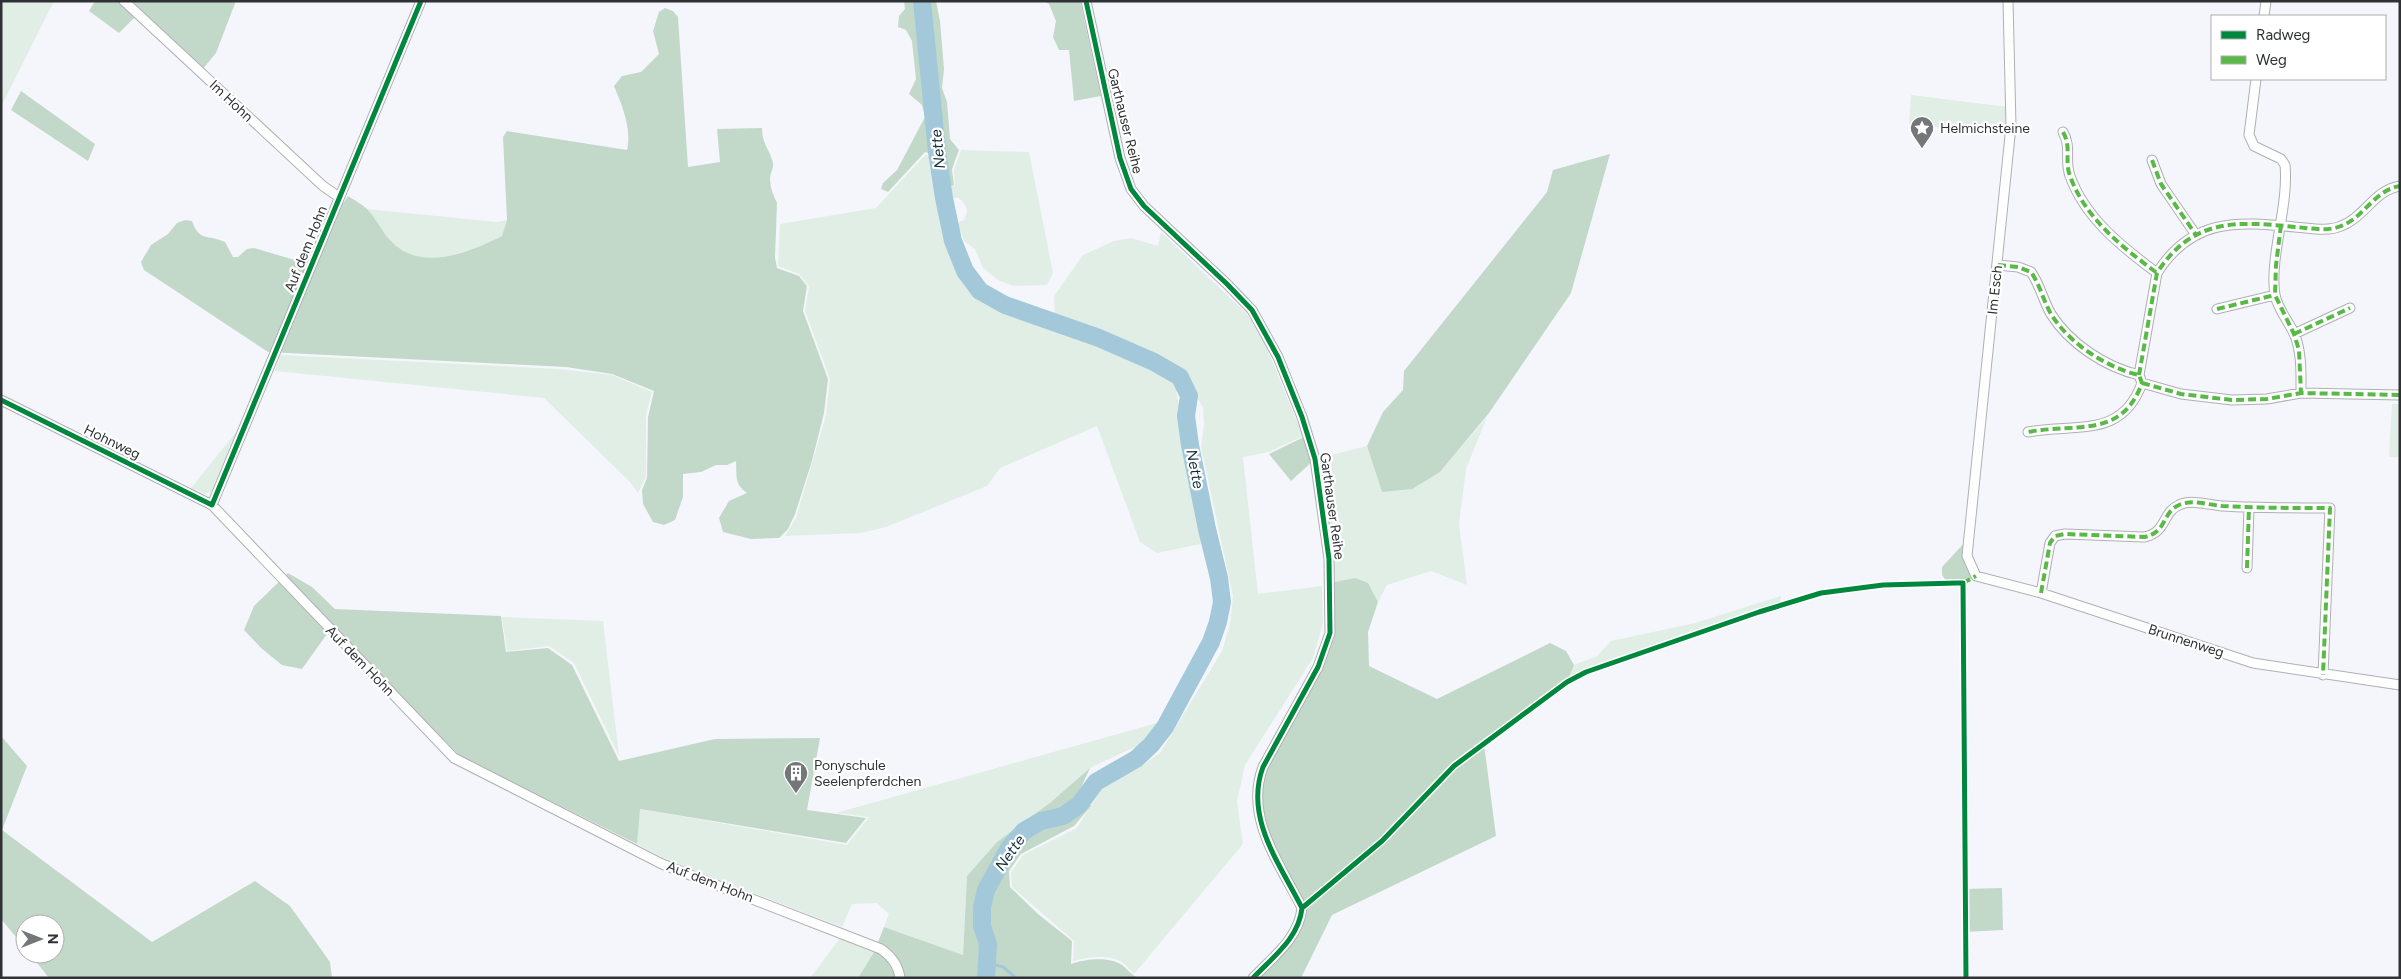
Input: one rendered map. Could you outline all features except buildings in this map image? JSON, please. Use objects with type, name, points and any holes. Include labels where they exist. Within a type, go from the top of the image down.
[{"type":"street","name":"Im Hohn","points":[[124,1],[323,186],[339,197]]},
{"type":"street","name":"Auf dem Hohn","points":[[420,1],[212,505],[454,758],[662,864],[882,949],[890,955],[898,966],[900,978]]},
{"type":"street","name":"Garthauser Reihe","points":[[1086,1],[1120,158],[1131,189],[1144,206],[1252,310],[1278,357],[1312,445],[1319,479],[1329,559],[1330,633],[1318,667],[1263,767],[1256,797],[1258,812],[1266,837],[1302,908],[1302,914],[1298,927],[1289,940],[1253,978]]},
{"type":"street","name":"Im Esch","points":[[1976,576],[1967,556],[1998,265],[2012,106],[2008,1]]},
{"type":"street","points":[[2264,15],[2266,1]]},
{"type":"street","points":[[2256,80],[2250,135],[2254,146],[2281,159],[2285,165],[2275,295],[2294,334],[2301,369],[2301,393]]},
{"type":"street","points":[[2063,132],[2068,142],[2067,168],[2075,190],[2087,209],[2114,237],[2157,273]]},
{"type":"street","points":[[2152,160],[2160,184],[2196,235]]},
{"type":"street","points":[[2028,432],[2098,425],[2124,415],[2132,405],[2140,379],[2157,273],[2173,252],[2196,235],[2213,227],[2230,224],[2319,229],[2339,227],[2356,217],[2385,190],[2400,186]]},
{"type":"street","points":[[1998,265],[2018,267],[2031,272],[2051,313],[2065,332],[2096,356],[2140,379],[2181,394],[2232,400],[2267,399],[2301,393],[2400,395]]},
{"type":"street","points":[[2216,308],[2275,295]]},
{"type":"street","points":[[2294,334],[2350,308]]},
{"type":"street","name":"Hohnweg","points":[[1,400],[212,505]]},
{"type":"street","points":[[2041,593],[2050,543],[2055,536],[2065,534],[2144,537],[2158,532],[2172,510],[2180,504],[2190,502],[2249,507],[2330,508],[2323,675]]},
{"type":"street","points":[[2246,568],[2249,507]]},
{"type":"street","name":"Brunnenweg","points":[[1976,576],[2041,593],[2253,663],[2323,675],[2400,685]]},
{"type":"shaded area","points":[[1,1],[54,1],[1,107]]},
{"type":"shaded area","points":[[1911,95],[2008,107],[2010,135],[1909,124]]},
{"type":"shaded area","points":[[961,150],[1029,152],[1053,273],[1047,285],[1014,286],[998,280],[983,268],[975,249],[964,241],[957,223],[964,220],[966,208],[959,198],[951,198],[949,186],[955,187],[954,170]]},
{"type":"shaded area","points":[[925,155],[930,156],[942,224],[953,257],[961,272],[976,290],[992,303],[1168,372],[1174,379],[1205,543],[1157,553],[1140,542],[1097,426],[1000,468],[987,486],[886,527],[861,533],[785,536],[796,518],[826,415],[830,379],[805,311],[809,286],[799,274],[778,266],[780,224],[876,208]]},
{"type":"shaded area","points":[[367,209],[497,222],[507,220],[502,236],[481,246],[443,257],[419,258],[401,252],[395,247],[384,235]]},
{"type":"shaded area","points":[[1161,232],[1247,314],[1265,344],[1303,436],[1269,452],[1243,457],[1258,594],[1322,586],[1323,623],[1313,658],[1245,765],[1237,801],[1243,844],[1134,974],[1122,962],[1116,959],[1091,957],[1073,961],[1074,941],[1012,887],[1011,872],[1023,855],[1077,828],[1103,786],[1135,770],[1160,753],[1222,651],[1230,624],[1233,596],[1201,447],[1204,425],[1203,408],[1184,372],[1100,334],[1055,319],[1054,296],[1083,255],[1114,241],[1131,238],[1158,246]]},
{"type":"shaded area","points":[[280,355],[559,369],[612,375],[652,392],[646,415],[646,477],[638,493],[630,482],[544,398],[275,371]]},
{"type":"shaded area","points":[[2392,404],[2400,404],[2400,457],[2389,457]]},
{"type":"shaded area","points":[[1487,417],[1466,469],[1459,524],[1467,585],[1431,571],[1387,585],[1378,602],[1368,583],[1341,581],[1330,583],[1315,459],[1367,446],[1382,492],[1440,472]]},
{"type":"shaded area","points":[[237,431],[213,491],[205,494],[191,488]]},
{"type":"shaded area","points":[[1781,596],[1780,605],[1608,664],[1567,682],[1574,665],[1597,656],[1611,641],[1695,623]]},
{"type":"shaded area","points":[[502,617],[603,621],[619,756],[574,663],[549,646],[507,651]]},
{"type":"shaded area","points":[[1157,723],[1139,745],[1090,768],[1051,802],[997,842],[967,876],[963,955],[884,927],[889,914],[877,903],[852,904],[842,927],[668,860],[637,844],[639,809],[847,845],[869,817],[836,813]]},
{"type":"shaded area","points":[[840,938],[874,952],[858,978],[810,978]]},
{"type":"green space","points":[[95,1],[236,1],[216,53],[202,70],[136,16],[119,33],[89,11]]},
{"type":"green space","points":[[904,1],[936,1],[940,21],[944,69],[942,88],[947,102],[950,139],[959,150],[952,169],[954,186],[948,185],[931,154],[925,152],[888,192],[881,189],[883,183],[897,170],[925,117],[922,105],[909,94],[916,79],[912,41],[906,30],[898,27],[899,16],[905,9]]},
{"type":"green space","points":[[1044,1],[1080,1],[1101,96],[1074,101],[1069,50],[1059,50],[1053,37],[1056,21],[1049,4]]},
{"type":"green space","points":[[665,8],[673,11],[678,17],[688,167],[720,162],[717,129],[762,128],[763,139],[773,163],[770,179],[777,203],[775,258],[777,268],[799,276],[807,286],[803,311],[828,379],[824,413],[812,461],[795,514],[788,529],[779,538],[751,539],[723,532],[719,518],[729,501],[747,493],[738,483],[736,461],[727,465],[716,465],[701,472],[683,474],[683,497],[675,520],[664,525],[653,522],[643,504],[642,490],[647,478],[648,417],[654,391],[612,374],[566,367],[268,352],[144,270],[141,262],[151,245],[168,234],[177,223],[185,220],[192,221],[201,235],[225,242],[233,257],[238,257],[247,249],[254,248],[315,266],[340,208],[348,196],[367,209],[393,243],[405,252],[418,256],[432,258],[461,253],[502,236],[507,220],[503,137],[507,131],[627,150],[627,126],[614,86],[622,76],[641,72],[659,54],[653,31],[659,12]]},
{"type":"green space","points":[[21,91],[95,144],[88,161],[11,110]]},
{"type":"green space","points":[[1610,154],[1571,293],[1489,413],[1440,472],[1412,489],[1382,492],[1367,446],[1383,412],[1403,390],[1404,371],[1547,192],[1553,170]]},
{"type":"green space","points":[[1308,435],[1315,459],[1291,481],[1269,454]]},
{"type":"green space","points":[[1968,539],[1967,556],[1976,576],[1963,583],[1947,582],[1942,575],[1942,567]]},
{"type":"green space","points":[[288,573],[312,587],[335,609],[501,616],[506,652],[548,648],[572,665],[619,761],[715,739],[820,738],[807,810],[866,818],[846,843],[640,809],[637,844],[460,756],[332,627],[302,669],[282,665],[261,648],[244,630],[254,606]]},
{"type":"green space","points":[[1355,578],[1368,583],[1378,602],[1368,632],[1369,666],[1437,699],[1550,643],[1566,651],[1574,665],[1567,682],[1484,744],[1496,836],[1332,915],[1301,978],[1253,978],[1289,940],[1302,908],[1266,837],[1258,782],[1326,651],[1330,583]]},
{"type":"green space","points":[[1,736],[27,766],[2,830],[152,942],[255,881],[290,906],[330,962],[332,978],[49,978],[38,964],[65,964],[65,914],[15,914],[15,936],[1,919]]},
{"type":"green space","points":[[1090,768],[1080,790],[1091,806],[1074,826],[1021,854],[1009,871],[1010,887],[1038,914],[1072,941],[1071,964],[1090,960],[1110,960],[1122,965],[1137,978],[858,978],[874,952],[884,927],[963,955],[967,876],[997,842],[1051,802]]},
{"type":"green space","points":[[2002,888],[2003,930],[1964,932],[1964,889]]},
{"type":"waterway","name":"Nette","points":[[922,1],[937,152],[944,198],[953,241],[965,271],[980,291],[1005,305],[1099,338],[1154,362],[1180,377],[1189,396],[1186,416],[1190,445],[1219,578],[1222,602],[1211,642],[1165,727],[1151,745],[1136,759],[1096,782],[1079,805],[1063,816],[1041,821],[1024,831],[1009,848],[986,890],[982,907],[982,926],[988,944],[986,978]]},
{"type":"waterway","points":[[988,963],[1003,967],[1016,978]]},
{"type":"marked path","points":[[2063,132],[2068,148],[2068,170],[2085,205],[2118,242],[2157,273]]},
{"type":"marked path","points":[[2152,160],[2161,184],[2196,235]]},
{"type":"marked path","points":[[2139,375],[2157,273],[2171,255],[2185,242],[2217,227],[2235,224],[2318,229],[2336,228],[2356,217],[2383,193],[2400,186]]},
{"type":"marked path","points":[[2281,225],[2276,265],[2275,295],[2294,334],[2299,350],[2301,393]]},
{"type":"marked path","points":[[1998,265],[2018,267],[2031,272],[2051,314],[2068,335],[2101,360],[2139,375],[2142,383],[2133,401],[2122,413],[2110,421],[2096,425],[2028,432]]},
{"type":"marked path","points":[[2217,309],[2275,295]]},
{"type":"marked path","points":[[2294,334],[2350,308]]},
{"type":"marked path","points":[[2142,383],[2181,394],[2232,400],[2267,399],[2301,393],[2400,395]]},
{"type":"marked path","points":[[2041,593],[2050,543],[2055,536],[2065,534],[2144,537],[2157,531],[2174,508],[2189,502],[2235,507],[2330,508],[2323,675]]},
{"type":"marked path","points":[[2247,568],[2249,507]]},
{"type":"marked path","points":[[1963,583],[1976,576]]},
{"type":"cycle path","points":[[1,400],[212,505],[421,1]]},
{"type":"cycle path","points":[[1086,1],[1120,158],[1131,189],[1144,206],[1252,310],[1278,357],[1302,417],[1315,459],[1329,559],[1330,633],[1318,667],[1263,767],[1258,786],[1258,804],[1267,840],[1302,908],[1300,919],[1290,938],[1277,955],[1253,978]]},
{"type":"cycle path","points":[[1302,908],[1382,841],[1454,766],[1567,682],[1586,672],[1759,612],[1821,593],[1883,585],[1963,583],[1966,978]]},
{"type":"place","name":"Helmichsteine","points":[[1922,149]]},
{"type":"place","name":"Ponyschule Seelenpferdchen","points":[[796,794]]}]
